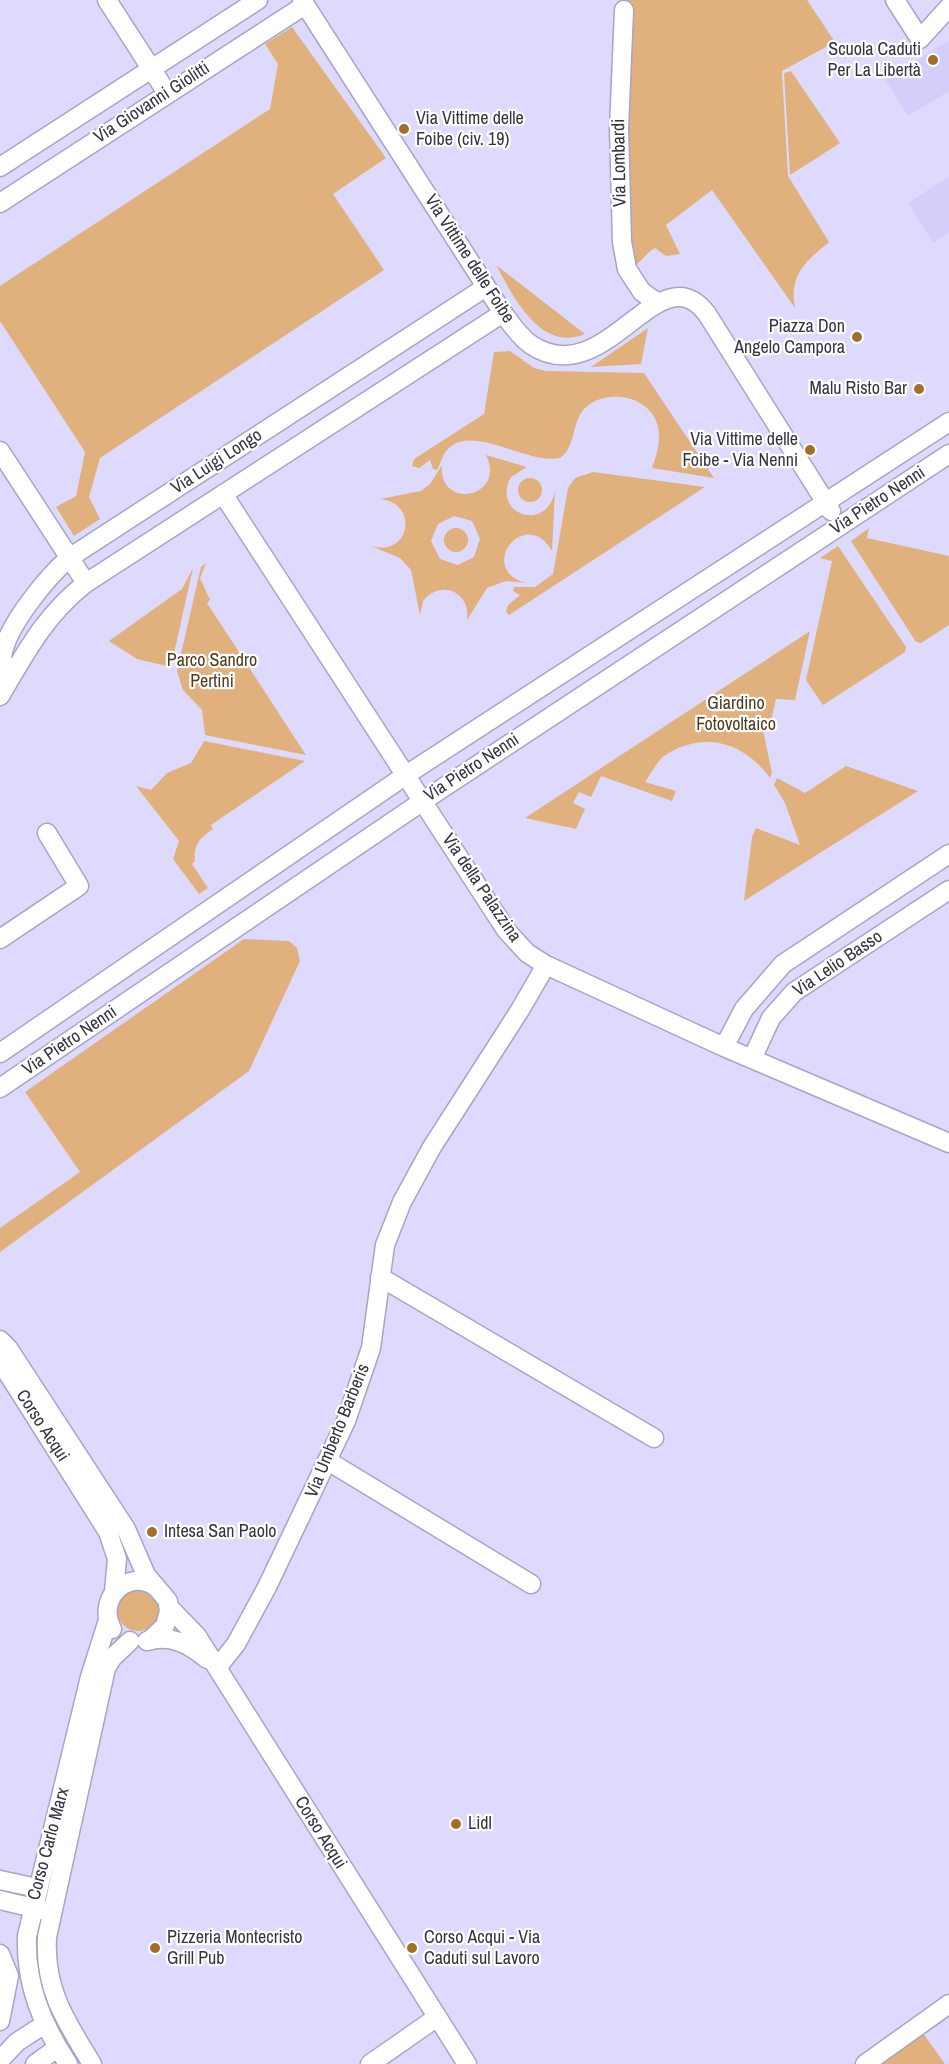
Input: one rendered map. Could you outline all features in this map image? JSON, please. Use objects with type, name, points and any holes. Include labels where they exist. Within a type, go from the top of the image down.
[{"type":"street","points":[[107,0],[167,93]]},
{"type":"street","name":"Via Giovanni Giolitti","points":[[0,167],[258,0]]},
{"type":"street","points":[[895,0],[920,39],[949,7]]},
{"type":"street","name":"Via Giovanni Giolitti","points":[[0,203],[304,3]]},
{"type":"street","name":"Via Vittime delle Foibe","points":[[304,3],[486,287],[521,337],[544,351],[573,355],[596,347],[658,303],[672,296],[681,295],[692,298],[700,305],[840,526]]},
{"type":"street","name":"Via Lombardi","points":[[624,10],[619,128],[622,242],[627,269],[642,292],[658,303]]},
{"type":"street","name":"Via Luigi Longo","points":[[11,677],[4,669],[2,654],[9,636],[57,568],[69,558],[486,287]]},
{"type":"street","name":"Via Luigi Longo","points":[[0,696],[47,620],[62,602],[223,494],[503,313]]},
{"type":"street","name":"Via Pietro Nenni","points":[[0,1053],[406,775],[949,422]]},
{"type":"street","points":[[0,451],[86,584]]},
{"type":"street","name":"Via Pietro Nenni","points":[[0,1088],[423,801],[949,454]]},
{"type":"street","name":"Via della Palazzina","points":[[223,494],[506,930],[527,953],[724,1047],[949,1143]]},
{"type":"street","points":[[0,939],[79,886],[47,833]]},
{"type":"street","points":[[724,1047],[744,1009],[783,964],[949,854]]},
{"type":"street","name":"Via Lelio Basso","points":[[752,1059],[771,1018],[794,992],[949,890]]},
{"type":"street","name":"Via Umberto Barberis","points":[[217,1668],[236,1644],[262,1596],[346,1421],[368,1358],[380,1277],[391,1225],[418,1170],[520,1010],[546,964]]},
{"type":"street","points":[[380,1277],[654,1438]]},
{"type":"street","points":[[0,1340],[8,1348],[126,1529],[146,1575],[155,1586]]},
{"type":"street","name":"Corso Acqui","points":[[0,1361],[108,1532],[117,1559],[114,1591]]},
{"type":"street","points":[[328,1461],[531,1584]]},
{"type":"street","points":[[150,1640],[165,1626],[168,1606],[163,1593],[155,1586],[147,1581],[132,1581],[114,1591],[107,1605],[108,1620],[117,1634],[130,1641],[150,1640],[167,1638],[185,1643],[217,1668]]},
{"type":"street","name":"Corso Acqui","points":[[168,1606],[197,1636],[467,2064]]},
{"type":"street","name":"Corso Carlo Marx","points":[[68,2064],[50,2035],[35,2001],[28,1975],[27,1936],[32,1907],[62,1802],[92,1669],[108,1620]]},
{"type":"street","name":"Corso Carlo Marx","points":[[92,2064],[56,2002],[47,1965],[47,1937],[106,1668],[112,1658],[130,1641]]},
{"type":"street","points":[[0,1880],[38,1888]]},
{"type":"street","points":[[0,1900],[51,1911]]},
{"type":"street","points":[[0,1954],[9,1977],[0,2021]]},
{"type":"street","points":[[865,2064],[949,2004]]},
{"type":"street","points":[[370,2064],[436,2018]]},
{"type":"street","points":[[35,2064],[50,2035],[67,2022]]},
{"type":"street","points":[[1,2056],[17,2042],[50,2035]]},
{"type":"shaded area","name":"Scuola Caduti Per La Libertà","points":[[949,40],[949,91],[908,116],[885,79]]},
{"type":"shaded area","points":[[949,176],[949,232],[933,243],[908,203]]},
{"type":"green space","points":[[623,0],[807,0],[835,42],[782,71],[788,176],[829,242],[801,270],[794,287],[795,308],[712,190],[666,225],[680,254],[666,256],[655,248],[635,266],[627,269]]},
{"type":"green space","points":[[292,27],[386,158],[333,194],[384,270],[100,458],[89,497],[100,519],[74,536],[56,507],[76,496],[85,452],[0,321],[0,286],[270,109],[278,64],[265,44]]},
{"type":"green space","points":[[791,71],[840,143],[790,175],[784,73]]},
{"type":"green space","points":[[496,265],[585,334],[569,338],[554,336],[542,329],[520,305]]},
{"type":"green space","points":[[648,328],[641,364],[591,367]]},
{"type":"green space","points":[[510,351],[534,368],[546,371],[644,373],[714,478],[652,468],[659,438],[654,417],[640,403],[620,397],[599,399],[584,409],[576,423],[566,453],[560,458],[547,459],[532,456],[486,442],[471,440],[458,442],[448,449],[437,470],[433,469],[430,460],[419,468],[412,466],[414,459],[484,414],[494,352]]},
{"type":"green space","points":[[486,455],[527,467],[511,477],[507,490],[508,500],[513,509],[522,514],[531,515],[541,512],[549,505],[555,492],[552,551],[541,539],[530,534],[519,537],[510,544],[505,554],[505,565],[511,575],[526,583],[506,581],[487,588],[467,620],[467,610],[459,595],[445,590],[430,594],[423,601],[420,615],[411,570],[400,558],[371,546],[384,548],[394,544],[402,537],[405,528],[405,519],[401,510],[393,503],[380,499],[421,491],[430,484],[442,465],[444,480],[450,489],[460,493],[470,493],[480,489],[487,481],[490,470]],"holes":[[[454,516],[472,521],[480,539],[474,557],[458,565],[440,559],[431,541],[438,524]]]},
{"type":"green space","points":[[593,472],[705,487],[509,615],[506,612],[508,605],[520,595],[513,591],[514,587],[535,587],[553,574],[568,488],[575,478]]},
{"type":"green space","points":[[530,478],[539,481],[542,490],[539,499],[530,502],[521,499],[518,490],[521,481]]},
{"type":"green space","points":[[456,528],[465,531],[468,540],[465,549],[456,552],[447,549],[444,540],[447,531]]},
{"type":"green space","points":[[869,528],[867,538],[949,556],[949,625],[921,643],[916,642],[851,541]]},
{"type":"green space","name":"Giardino Fotovoltaico","points":[[838,546],[906,647],[905,652],[823,705],[806,680],[832,561],[820,558]]},
{"type":"green space","name":"Parco Sandro Pertini","points":[[206,563],[200,578],[210,600],[207,603],[306,755],[205,735],[202,710],[183,690],[177,671],[201,567]]},
{"type":"green space","name":"Parco Sandro Pertini","points":[[193,568],[171,667],[137,659],[109,641],[182,589]]},
{"type":"green space","name":"Giardino Fotovoltaico","points":[[810,631],[795,700],[776,699],[769,729],[763,730],[772,773],[770,778],[760,766],[735,748],[708,742],[693,743],[664,756],[645,782],[676,791],[672,801],[601,776],[591,797],[579,792],[573,803],[585,809],[576,829],[525,818]]},
{"type":"green space","name":"Parco Sandro Pertini","points":[[204,741],[305,761],[211,825],[213,829],[196,846],[195,861],[192,864],[208,888],[199,894],[173,859],[179,841],[136,786],[151,790],[167,773],[191,763]]},
{"type":"green space","name":"Giardino Fotovoltaico","points":[[846,766],[918,791],[744,901],[752,837],[756,828],[800,845],[785,803],[774,785],[777,778],[805,793]]},
{"type":"green space","points":[[244,939],[289,941],[297,948],[300,961],[249,1071],[0,1252],[0,1228],[80,1172],[25,1092]]},
{"type":"green space","points":[[138,1589],[153,1595],[159,1610],[153,1625],[138,1631],[123,1625],[117,1610],[123,1595]]},
{"type":"green space","points":[[918,2026],[945,2064],[865,2064]]},
{"type":"place","name":"Scuola Caduti Per La Libertà","points":[[933,60]]},
{"type":"place","name":"Via Vittime delle Foibe (civ. 19)","points":[[404,129]]},
{"type":"place","name":"Piazza Don Angelo Campora","points":[[857,337]]},
{"type":"place","name":"Malu Risto Bar","points":[[919,389]]},
{"type":"place","name":"Via Vittime delle Foibe - Via Nenni","points":[[810,450]]},
{"type":"place","name":"Intesa San Paolo","points":[[152,1532]]},
{"type":"place","name":"Lidl","points":[[456,1824]]},
{"type":"place","name":"Pizzeria Montecristo Grill Pub","points":[[155,1948]]},
{"type":"place","name":"Corso Acqui - Via Caduti sul Lavoro","points":[[412,1948]]}]
